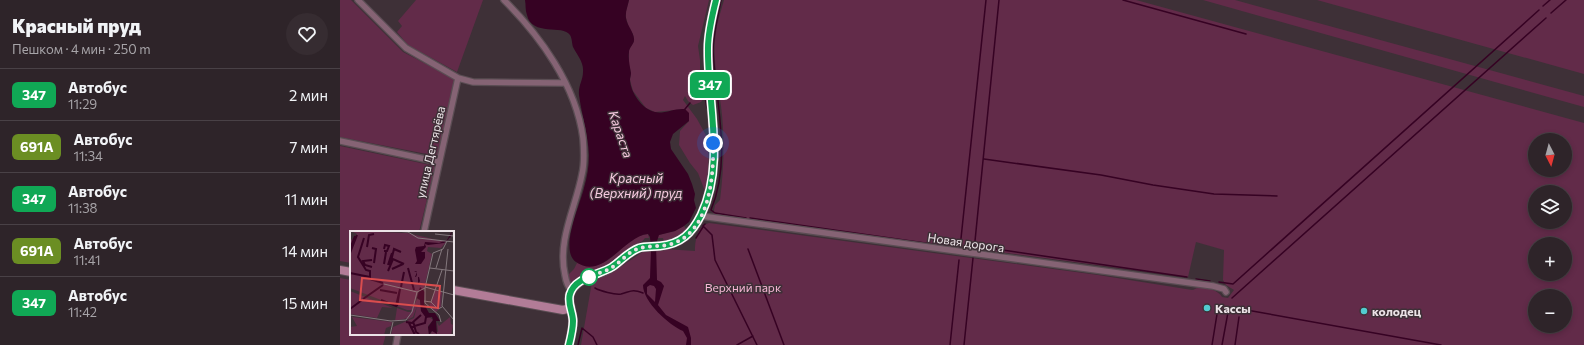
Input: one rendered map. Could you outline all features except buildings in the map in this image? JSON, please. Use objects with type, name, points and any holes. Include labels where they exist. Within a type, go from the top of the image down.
[{"type":"main road","points":[[569,345],[573,321],[570,308],[570,297],[572,291],[582,281],[611,268],[635,250],[673,244],[685,238],[701,216],[710,193],[713,175],[713,125],[708,48],[709,34],[716,0]]},
{"type":"main road","points":[[340,270],[350,272]]},
{"type":"main road","points":[[454,290],[563,310],[570,308]]},
{"type":"street","points":[[358,0],[406,48],[458,78],[473,82],[566,83]]},
{"type":"street","points":[[504,0],[513,9],[549,55],[566,83],[580,124],[584,159],[581,179],[564,242],[562,256],[567,286],[572,291]]},
{"type":"street","name":"улица Дегтярёва","points":[[424,231],[458,78]]},
{"type":"street","points":[[340,141],[439,162]]},
{"type":"street","name":"Новая дорога","points":[[701,216],[1213,286],[1224,289],[1226,292]]},
{"type":"street","points":[[396,345],[398,335]]},
{"type":"green space","points":[[340,0],[351,0],[403,52],[455,79],[437,156],[340,137]]},
{"type":"green space","points":[[416,0],[483,0],[457,72],[408,45],[397,32],[402,26],[398,21]]},
{"type":"green space","points":[[629,0],[709,0],[698,46],[700,71],[696,83],[702,89],[705,97],[701,102],[693,105],[685,96],[683,100],[697,119],[708,139],[709,175],[706,194],[698,173],[679,145],[680,131],[689,121],[685,109],[655,112],[646,108],[633,91],[630,80],[631,73],[629,65],[629,50],[634,41],[633,34],[629,28],[626,18]]},
{"type":"green space","name":"Верхний парк","points":[[724,0],[1136,0],[1584,123],[1584,345],[581,345],[592,282],[616,270],[644,251],[664,249],[695,251],[696,239],[699,231],[702,227],[709,223],[1098,275],[1192,290],[1197,288],[1205,288],[1215,291],[1222,297],[1228,298],[1234,290],[1226,285],[1223,280],[1224,250],[1196,242],[1188,277],[713,216],[715,205],[720,200],[723,165],[722,118],[715,51],[718,21]]},
{"type":"green space","points":[[1203,0],[1235,0],[1584,96],[1584,107]]},
{"type":"green space","points":[[1317,0],[1584,0],[1584,74]]},
{"type":"green space","points":[[340,146],[435,166],[419,231],[350,231],[350,263],[340,261]]},
{"type":"green space","points":[[684,226],[687,230],[673,241],[664,242],[663,238],[658,238],[658,235],[675,231]]},
{"type":"green space","points":[[648,234],[649,238],[645,238],[642,242],[605,266],[596,270],[591,269],[581,273],[581,277],[572,287],[567,276],[574,269],[577,263],[589,266],[599,264],[608,260],[638,236]]},
{"type":"green space","points":[[340,278],[350,280],[350,335],[386,335],[383,345],[340,345]]},
{"type":"water","name":"Красный (Верхний) пруд","points":[[525,0],[629,0],[626,16],[634,38],[629,51],[629,58],[631,73],[630,79],[634,94],[641,104],[655,112],[685,109],[689,113],[689,121],[673,134],[670,142],[671,149],[688,174],[692,184],[695,194],[694,200],[696,208],[689,222],[675,231],[659,235],[656,244],[657,280],[664,286],[658,305],[666,315],[688,327],[691,345],[686,345],[687,338],[683,331],[671,324],[658,312],[647,299],[644,292],[643,285],[650,278],[651,250],[650,237],[648,234],[630,242],[613,256],[595,266],[586,266],[576,262],[571,256],[570,238],[572,227],[588,172],[589,159],[579,95],[583,68],[573,47],[570,35],[561,30],[535,26],[530,22],[527,15]],"holes":[[[650,285],[654,286],[656,289],[655,302],[647,294],[647,287]]]},
{"type":"waterway","points":[[721,0],[713,51],[722,152],[721,172],[711,210],[715,213],[746,218]]},
{"type":"waterway","points":[[750,218],[960,248],[986,0]]},
{"type":"waterway","points":[[974,251],[999,0]]},
{"type":"waterway","points":[[1123,0],[1246,34]]},
{"type":"waterway","points":[[1543,6],[1550,0]]},
{"type":"waterway","points":[[1551,13],[1566,0]]},
{"type":"waterway","points":[[1219,282],[1233,284],[1539,10]]},
{"type":"waterway","points":[[1232,298],[1546,18]]},
{"type":"waterway","points":[[705,97],[707,108]]},
{"type":"waterway","points":[[685,109],[690,103]]},
{"type":"waterway","points":[[984,159],[1101,175],[1153,185],[1214,194],[1277,196]]},
{"type":"waterway","points":[[705,224],[703,226],[712,235],[715,260],[757,345]]},
{"type":"waterway","points":[[696,238],[703,227]]},
{"type":"waterway","points":[[975,246],[1187,277]]},
{"type":"waterway","points":[[748,249],[784,345]]},
{"type":"waterway","points":[[964,345],[973,258]]},
{"type":"waterway","points":[[950,345],[959,260]]},
{"type":"waterway","points":[[1196,279],[1210,281]]},
{"type":"waterway","points":[[595,288],[615,294],[630,291],[643,293]]},
{"type":"waterway","points":[[1222,345],[1229,307]]},
{"type":"waterway","points":[[1212,345],[1218,308]]},
{"type":"waterway","points":[[1241,309],[1441,345]]},
{"type":"waterway","points":[[1235,345],[1239,317]]},
{"type":"waterway","points":[[578,345],[582,328],[593,337],[597,345]]},
{"type":"waterway","points":[[737,345],[753,336]]},
{"type":"bus line","name":"347","points":[[569,345],[573,321],[570,294],[575,287],[582,281],[611,268],[635,250],[643,247],[673,244],[685,238],[695,226],[707,202],[712,184],[714,165],[708,48],[712,14],[716,0]]},
{"type":"place","name":"Кассы","points":[[1207,308]]},
{"type":"place","name":"колодец","points":[[1364,311]]},
{"type":"route","points":[[589,277],[588,278],[611,268],[635,250],[643,247],[673,244],[685,238],[701,216],[710,193],[714,165],[713,143]]},
{"type":"water label","name":"Караста","points":[[621,134]]}]
